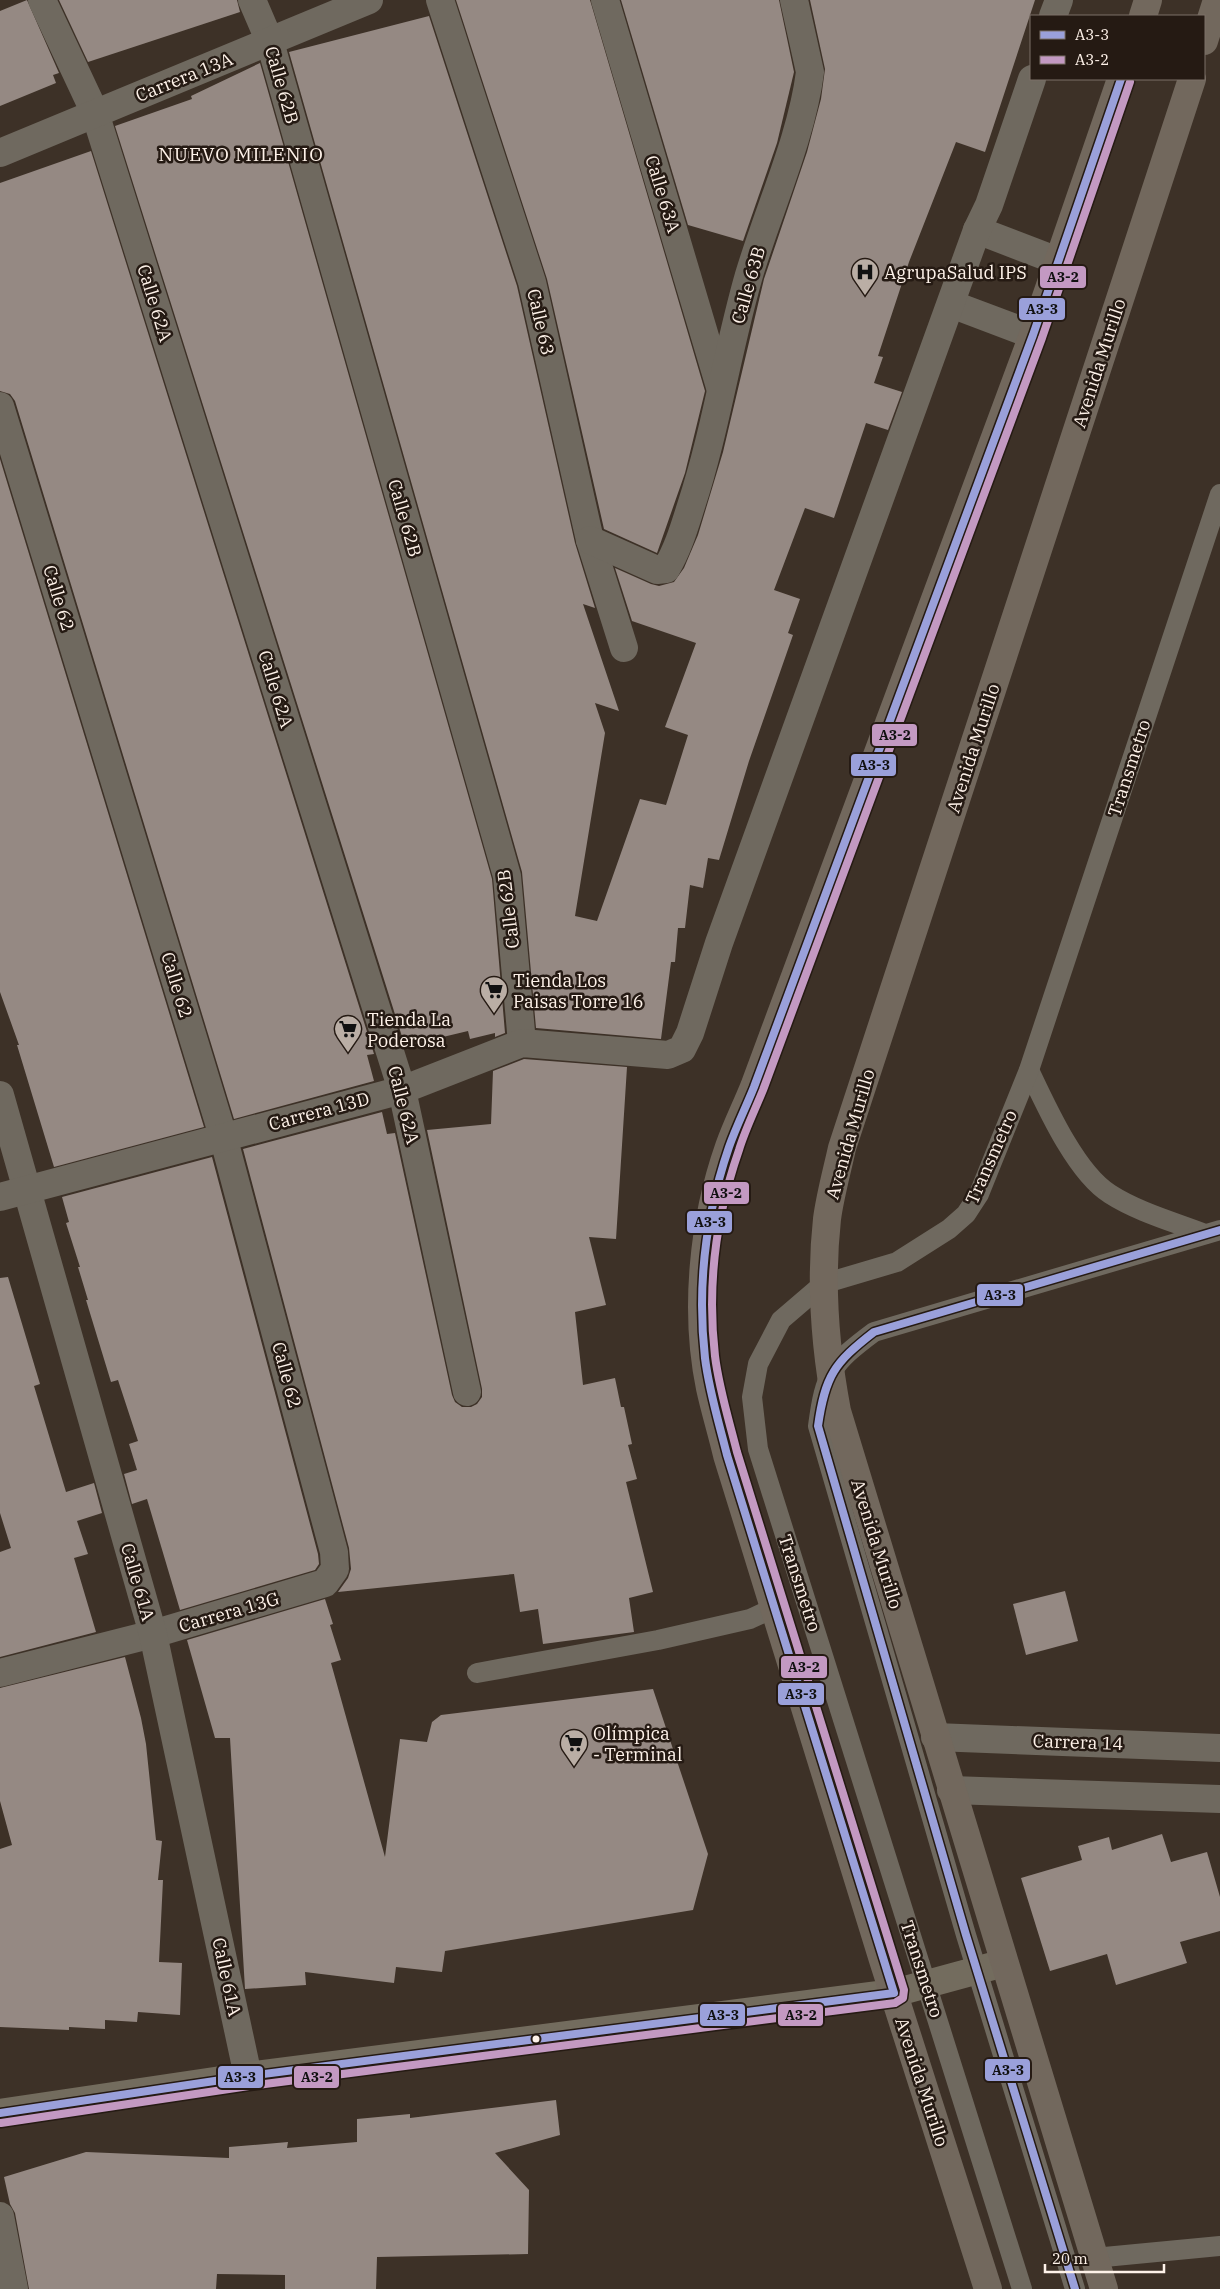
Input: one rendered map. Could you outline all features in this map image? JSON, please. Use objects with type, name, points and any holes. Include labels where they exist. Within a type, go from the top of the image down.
[{"type":"main road","points":[[1142,15],[1148,0]]},
{"type":"main road","points":[[1205,38],[1217,0]]},
{"type":"main road","name":"Avenida Murillo","points":[[988,2289],[727,1455],[710,1387],[703,1331],[703,1280],[711,1216],[729,1148],[754,1087],[1033,335],[1121,80]]},
{"type":"main road","name":"Avenida Murillo","points":[[1104,2289],[837,1411],[830,1372],[823,1284],[827,1218],[842,1148],[1192,80]]},
{"type":"main road","points":[[0,2113],[248,2076],[894,1993],[1004,1963]]},
{"type":"street","name":"Calle 62A","points":[[42,0],[95,113],[402,1090],[467,1392]]},
{"type":"street","name":"Calle 62B","points":[[252,0],[270,42],[507,876],[522,1043]]},
{"type":"street","name":"Carrera 13A","points":[[0,153],[369,0]]},
{"type":"street","name":"Calle 63","points":[[440,0],[532,282],[590,540],[624,648]]},
{"type":"street","name":"Calle 63A","points":[[605,0],[721,389]]},
{"type":"street","name":"Calle 63B","points":[[590,540],[657,570],[666,568],[675,553],[701,476],[749,276],[796,131],[808,83],[810,72],[794,0]]},
{"type":"street","points":[[1053,15],[1059,0]]},
{"type":"street","points":[[1032,80],[989,205],[977,230],[951,304],[1033,335]]},
{"type":"street","points":[[977,230],[1058,261]]},
{"type":"street","name":"Carrera 13D","points":[[0,1197],[223,1136],[402,1090],[522,1043],[668,1055],[682,1049],[690,1033],[718,943],[951,304]]},
{"type":"street","name":"Calle 62","points":[[0,406],[223,1136],[334,1552],[335,1570]]},
{"type":"street","name":"Calle 61A","points":[[0,1095],[153,1634],[248,2076]]},
{"type":"street","name":"Carrera 13G","points":[[0,1673],[153,1634],[325,1584],[335,1570]]},
{"type":"street","name":"Carrera 14","points":[[935,1738],[1220,1748]]},
{"type":"street","points":[[951,1790],[1220,1799]]},
{"type":"street","points":[[0,2216],[14,2289]]},
{"type":"lane","name":"Transmetro","points":[[1022,2289],[758,1449],[752,1397],[758,1364],[781,1320],[823,1284],[897,1262],[949,1228],[966,1214],[979,1194],[1028,1070],[1220,494]]},
{"type":"lane","name":"Transmetro","points":[[1028,1070],[1051,1119],[1069,1149],[1098,1185],[1109,1194],[1129,1204],[1213,1232]]},
{"type":"lane","name":"Transmetro","points":[[1075,2289],[976,1970],[818,1426],[822,1397],[830,1372],[848,1351],[874,1332],[1077,1270],[1213,1232]]},
{"type":"lane","points":[[478,1673],[658,1640],[750,1619],[774,1608]]},
{"type":"lane","points":[[1094,2258],[1220,2246]]},
{"type":"building","points":[[27,0],[59,73],[53,75],[56,83],[0,106],[0,11]]},
{"type":"building","points":[[59,0],[237,0],[240,12],[88,62]]},
{"type":"building","points":[[456,0],[590,0],[705,391],[685,473],[657,553],[604,529],[547,279]]},
{"type":"building","points":[[621,0],[779,0],[794,72],[777,143],[743,241],[688,225]]},
{"type":"building","points":[[810,0],[1035,0],[985,152],[956,142],[909,262],[878,356],[883,357],[874,383],[902,392],[888,430],[866,423],[834,518],[805,508],[774,590],[800,599],[788,633],[793,635],[749,761],[719,860],[708,858],[703,888],[690,885],[685,928],[678,928],[675,962],[671,962],[661,1039],[536,1028],[522,872],[289,52],[429,16],[517,286],[575,543],[595,608],[583,604],[619,711],[595,703],[605,733],[575,916],[597,921],[640,799],[666,805],[688,735],[665,727],[696,643],[632,621],[615,568],[659,586],[674,582],[684,568],[698,535],[723,452],[764,279],[807,152],[821,99],[825,69]]},
{"type":"building","points":[[260,63],[492,879],[505,1033],[495,1037],[495,1033],[470,1039],[468,1031],[405,1046],[115,126],[192,99],[191,96]]},
{"type":"building","points":[[91,151],[374,1054],[367,1055],[374,1081],[234,1119],[15,401],[10,394],[0,391],[0,183]]},
{"type":"building","points":[[0,459],[204,1127],[54,1167],[17,1045],[19,1045],[0,992]]},
{"type":"building","points":[[524,1059],[627,1067],[616,1239],[589,1237],[606,1305],[575,1312],[583,1385],[615,1378],[621,1407],[624,1407],[632,1444],[628,1445],[637,1479],[626,1482],[653,1592],[629,1598],[634,1632],[543,1644],[538,1609],[520,1612],[514,1574],[338,1592],[348,1578],[351,1569],[349,1548],[243,1149],[382,1112],[387,1134],[395,1133],[452,1395],[455,1402],[462,1407],[471,1407],[477,1404],[482,1397],[482,1389],[427,1130],[491,1124],[493,1071]]},
{"type":"building","points":[[212,1157],[318,1554],[319,1564],[315,1570],[180,1610],[147,1499],[132,1504],[124,1474],[137,1470],[129,1444],[138,1441],[118,1380],[111,1382],[86,1300],[88,1300],[78,1267],[80,1267],[66,1223],[69,1222],[62,1197]]},
{"type":"building","points":[[8,1277],[40,1384],[34,1386],[66,1492],[94,1483],[102,1513],[77,1521],[88,1554],[74,1558],[96,1632],[0,1657],[0,1552],[11,1548],[0,1513],[0,1278]]},
{"type":"building","points":[[1065,1591],[1078,1641],[1026,1655],[1013,1604]]},
{"type":"building","points":[[325,1599],[333,1624],[330,1625],[341,1660],[331,1663],[385,1857],[400,1739],[427,1742],[432,1722],[441,1715],[653,1689],[708,1854],[693,1910],[445,1951],[442,1972],[396,1967],[394,1983],[305,1972],[306,1985],[245,1989],[230,1738],[215,1738],[187,1640]]},
{"type":"building","points":[[125,1657],[146,1744],[156,1840],[162,1841],[158,1880],[163,1880],[159,1962],[182,1963],[180,2015],[138,2012],[137,2022],[105,2020],[105,2029],[69,2027],[69,2030],[0,2027],[0,1849],[12,1845],[0,1801],[0,1688]]},
{"type":"building","points":[[1162,1834],[1171,1862],[1207,1852],[1220,1897],[1220,1931],[1180,1942],[1187,1963],[1116,1985],[1107,1954],[1050,1971],[1021,1878],[1082,1860],[1078,1846],[1109,1837],[1112,1850]]},
{"type":"building","points":[[556,2100],[560,2135],[495,2153],[529,2190],[528,2254],[377,2257],[376,2289],[285,2289],[285,2275],[217,2274],[216,2289],[29,2289],[15,2213],[10,2204],[4,2177],[86,2152],[229,2158],[229,2147],[288,2142],[287,2148],[357,2142],[357,2119],[410,2114],[410,2118]]},
{"type":"transit line","name":"A3-3","points":[[0,2113],[248,2076],[894,1993],[727,1455],[714,1407],[705,1358],[703,1331],[702,1305],[705,1251],[714,1198],[729,1147],[754,1087],[1033,335],[1121,80]]},
{"type":"transit line","name":"A3-2","points":[[1,2123],[249,2086],[895,2003],[903,1998],[904,1990],[737,1452],[724,1404],[715,1356],[713,1330],[712,1304],[715,1252],[724,1200],[741,1142],[763,1090],[1042,338],[1130,82]]},
{"type":"transit line","name":"A3-3","points":[[1075,2289],[966,1935],[818,1426],[828,1382],[849,1353],[874,1332],[1220,1230]]},
{"type":"place","name":"AgrupaSalud IPS","points":[[865,296]]},
{"type":"place","name":"Tienda Los Paisas Torre 16","points":[[494,1014]]},
{"type":"place","name":"Tienda La Poderosa","points":[[348,1053]]},
{"type":"place","name":"Olímpica - Terminal","points":[[574,1767]]},
{"type":"district","name":"NUEVO MILENIO","points":[[241,154]]}]
